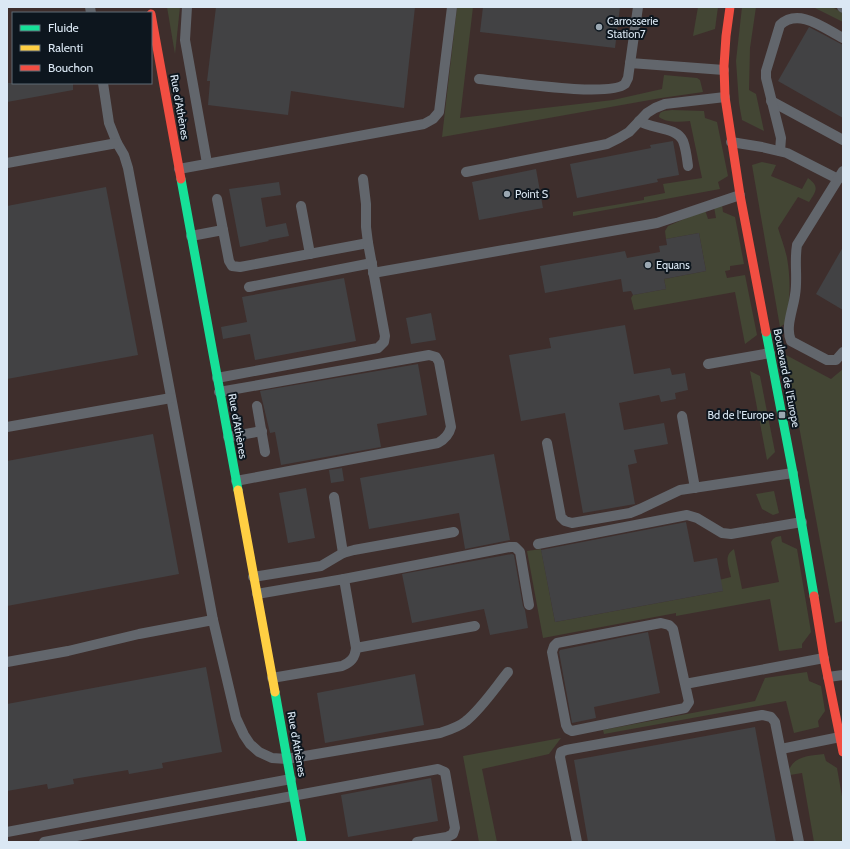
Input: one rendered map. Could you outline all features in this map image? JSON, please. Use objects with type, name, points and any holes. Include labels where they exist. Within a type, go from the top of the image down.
[{"type":"street","name":"Boulevard de l'Europe","points":[[730,7],[726,36],[724,70],[725,97],[731,142],[802,522],[824,658],[843,752]]},
{"type":"street","name":"Rue d'Athènes","points":[[152,20],[302,842]]},
{"type":"lane","points":[[187,7],[185,40],[207,164]]},
{"type":"lane","points":[[179,170],[424,124],[433,119],[438,112],[452,7]]},
{"type":"lane","points":[[479,79],[577,89],[613,88],[625,84],[628,78],[638,7]]},
{"type":"lane","points":[[780,151],[781,138],[771,101],[766,71],[780,25],[792,18],[801,18],[812,21],[843,38]]},
{"type":"lane","points":[[630,63],[724,70]]},
{"type":"lane","points":[[103,84],[109,123],[117,143],[124,155],[128,168],[213,620],[236,718],[250,744],[259,752],[272,758],[287,760],[440,732],[454,728],[466,721],[508,672]]},
{"type":"lane","points":[[466,172],[607,144],[629,132],[647,113],[664,104],[725,97]]},
{"type":"lane","points":[[771,101],[843,140]]},
{"type":"lane","points":[[639,121],[651,127],[675,132],[679,135],[683,141],[688,166]]},
{"type":"lane","points":[[731,142],[788,153],[840,175],[797,245],[795,295],[788,330],[791,341],[827,360],[836,360],[843,352]]},
{"type":"lane","points":[[7,163],[117,143]]},
{"type":"lane","points":[[217,378],[378,348],[384,342],[385,336],[368,244],[363,179]]},
{"type":"lane","points":[[249,287],[657,223],[740,195]]},
{"type":"lane","points":[[217,199],[229,261],[232,266],[240,267],[368,244]]},
{"type":"lane","points":[[301,206],[310,254]]},
{"type":"lane","points":[[191,236],[223,230]]},
{"type":"lane","points":[[708,364],[770,353]]},
{"type":"lane","points":[[220,392],[429,355],[436,357],[439,362],[451,427],[445,439],[438,443],[236,481]]},
{"type":"lane","points":[[7,427],[171,398]]},
{"type":"lane","points":[[257,406],[265,452]]},
{"type":"lane","points":[[682,416],[695,488]]},
{"type":"lane","points":[[228,436],[262,431]]},
{"type":"lane","points":[[547,443],[561,517],[565,521],[572,523],[640,509],[680,490],[793,473]]},
{"type":"lane","points":[[334,497],[343,553]]},
{"type":"lane","points":[[538,544],[687,515],[697,518],[722,533],[731,534],[802,522]]},
{"type":"lane","points":[[253,577],[321,566],[343,553],[354,550],[454,532]]},
{"type":"lane","points":[[257,594],[515,547],[520,552],[529,605]]},
{"type":"lane","points":[[272,678],[342,666],[355,656],[356,648],[344,579]]},
{"type":"lane","points":[[7,662],[68,651],[139,634],[213,620]]},
{"type":"lane","points":[[661,623],[669,625],[673,629],[685,684],[688,702],[685,708],[572,731],[568,729],[566,725],[552,652],[557,643],[661,623]]},
{"type":"lane","points":[[356,648],[475,626]]},
{"type":"lane","points":[[685,684],[824,658]]},
{"type":"lane","points":[[828,677],[843,675]]},
{"type":"lane","points":[[577,842],[560,757],[561,752],[762,715],[771,717],[776,722],[799,842]]},
{"type":"lane","points":[[781,749],[840,737]]},
{"type":"lane","points":[[48,842],[438,769],[442,770],[445,772],[455,828],[453,834],[447,837],[417,842]]},
{"type":"lane","points":[[7,832],[291,779]]},
{"type":"shaded area","points":[[7,7],[843,7],[843,842],[7,842]]},
{"type":"green space","points":[[167,7],[180,7],[175,54]]},
{"type":"green space","points":[[457,7],[473,7],[460,118],[613,100],[662,89],[664,75],[697,78],[700,80],[703,92],[661,98],[442,137]]},
{"type":"green space","points":[[698,7],[718,7],[715,29],[693,36]]},
{"type":"green space","points":[[742,7],[756,7],[750,48],[749,90],[756,94],[764,131],[742,120],[739,103],[736,61]]},
{"type":"green space","points":[[813,7],[832,7],[843,13],[843,22]]},
{"type":"green space","points":[[672,110],[704,111],[705,118],[717,122],[728,176],[718,182],[720,189],[573,216],[573,212],[644,200],[644,197],[665,193],[663,184],[702,178],[690,121],[670,121],[659,117],[660,113]]},
{"type":"green space","points":[[762,162],[776,165],[771,176],[802,189],[808,178],[812,181],[816,189],[809,202],[798,197],[778,228],[787,258],[789,283],[786,323],[780,327],[752,165]]},
{"type":"green space","points":[[722,205],[723,212],[735,217],[744,264],[730,266],[730,270],[725,271],[727,278],[745,275],[757,335],[745,344],[735,292],[634,310],[631,298],[633,295],[666,289],[664,279],[706,271],[699,233],[666,239],[665,231],[668,226],[705,210],[708,219],[716,218],[714,207]]},
{"type":"green space","points":[[786,355],[831,379],[843,369],[843,621],[835,623]]},
{"type":"green space","points":[[750,371],[760,376],[775,452],[767,460]]},
{"type":"green space","points":[[774,491],[779,513],[773,515],[762,509],[756,494]]},
{"type":"green space","points":[[781,536],[782,542],[797,549],[811,632],[802,644],[802,648],[779,651],[770,599],[676,616],[676,613],[543,638],[527,551],[541,549],[555,622],[723,591],[719,580],[731,577],[728,558],[734,549],[742,589],[779,582],[771,542],[776,537]]},
{"type":"green space","points":[[807,672],[809,681],[821,686],[825,711],[818,721],[819,727],[794,733],[786,701],[604,734],[603,730],[755,701],[765,678]]},
{"type":"green space","points":[[561,738],[549,754],[482,769],[497,842],[479,842],[463,756]]},
{"type":"green space","points":[[824,754],[826,761],[837,768],[843,802],[843,842],[814,842],[802,773],[790,775],[789,770],[795,761],[804,757]]},
{"type":"building","points":[[216,7],[415,7],[404,108],[291,91],[288,115],[208,105],[210,81],[207,81]]},
{"type":"building","points":[[483,7],[620,7],[615,48],[480,32]]},
{"type":"building","points":[[809,27],[843,45],[843,118],[778,81]]},
{"type":"building","points":[[7,83],[73,84],[73,90],[7,102]]},
{"type":"building","points":[[673,141],[679,175],[657,179],[658,182],[577,198],[570,164],[651,148],[650,145]]},
{"type":"building","points":[[536,169],[543,208],[479,220],[472,182]]},
{"type":"building","points":[[279,182],[281,195],[261,198],[266,227],[286,223],[289,236],[240,247],[229,189]]},
{"type":"building","points":[[106,187],[138,355],[7,379],[7,206]]},
{"type":"building","points":[[699,233],[706,271],[664,279],[666,289],[633,295],[631,291],[623,292],[621,279],[545,293],[540,266],[625,251],[627,258],[660,252],[659,246],[667,245],[666,239]]},
{"type":"building","points":[[843,247],[843,310],[816,294]]},
{"type":"building","points":[[344,278],[356,341],[255,360],[250,334],[223,339],[221,327],[247,322],[242,297]]},
{"type":"building","points":[[431,313],[436,340],[411,344],[406,318]]},
{"type":"building","points":[[625,325],[634,374],[670,368],[672,375],[685,373],[688,390],[675,393],[676,399],[661,402],[659,395],[619,403],[624,430],[664,423],[668,444],[634,450],[637,463],[628,465],[635,504],[583,513],[565,413],[521,421],[509,355],[551,348],[549,338]]},
{"type":"building","points":[[418,364],[427,415],[377,424],[381,447],[281,465],[275,432],[270,433],[260,391]]},
{"type":"building","points":[[153,434],[179,574],[7,606],[7,461]]},
{"type":"building","points":[[494,454],[510,540],[465,549],[459,513],[369,529],[360,478]]},
{"type":"building","points":[[342,468],[344,481],[331,483],[329,470]]},
{"type":"building","points":[[306,488],[315,538],[288,543],[279,493]]},
{"type":"building","points":[[686,522],[694,562],[717,558],[723,591],[555,622],[541,550]]},
{"type":"building","points":[[512,554],[514,555],[528,628],[490,635],[484,609],[412,623],[402,574]]},
{"type":"building","points":[[648,632],[660,693],[594,707],[596,718],[572,723],[559,652],[560,650]]},
{"type":"building","points":[[206,667],[222,752],[162,763],[163,768],[129,774],[128,770],[73,779],[74,784],[48,789],[47,784],[7,791],[7,704]]},
{"type":"building","points":[[415,674],[424,725],[325,743],[317,693]]},
{"type":"building","points":[[755,727],[776,842],[588,842],[574,760]]},
{"type":"building","points":[[431,778],[438,821],[348,837],[341,795]]},
{"type":"traffic: fast","points":[[181,179],[238,490]]},
{"type":"traffic: fast","points":[[766,332],[793,473],[814,596]]},
{"type":"traffic: fast","points":[[275,692],[302,842]]},
{"type":"traffic: slow","points":[[238,490],[275,692]]},
{"type":"traffic: jam","points":[[730,7],[724,66],[725,97],[740,195],[766,332]]},
{"type":"traffic: jam","points":[[152,20],[181,179]]},
{"type":"traffic: jam","points":[[814,596],[824,658],[843,752]]},
{"type":"place","name":"Carrosserie Station7","points":[[599,27]]},
{"type":"place","name":"Point S","points":[[507,194]]},
{"type":"place","name":"Equans","points":[[648,265]]},
{"type":"place","name":"Bd de l'Europe","points":[[782,415]]}]
